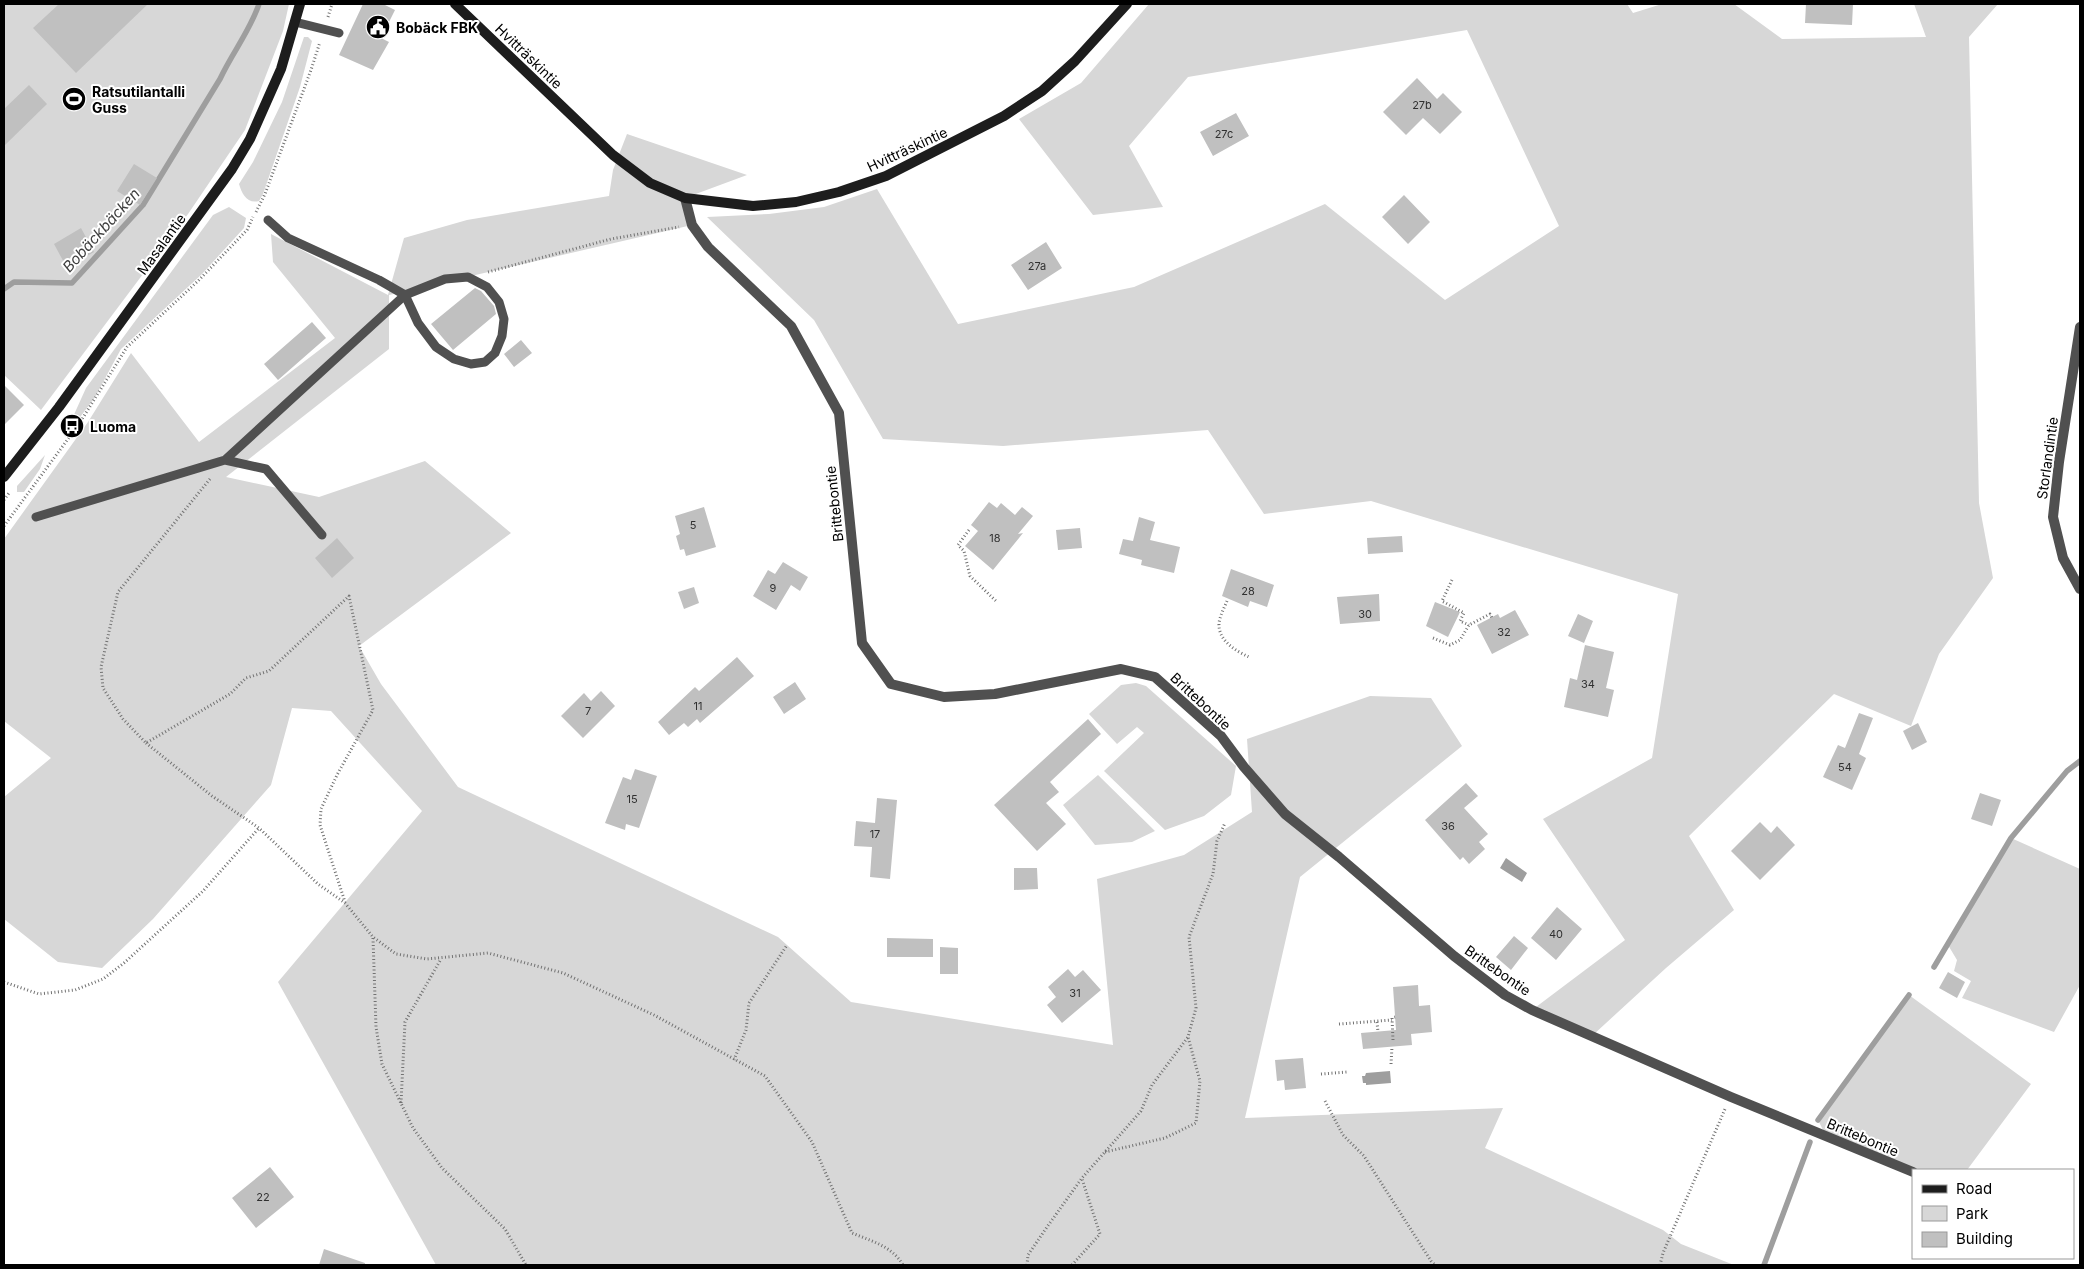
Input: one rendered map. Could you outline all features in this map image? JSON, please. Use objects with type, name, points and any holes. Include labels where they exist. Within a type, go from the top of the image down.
[{"type":"street","name":"Masalantie","points":[[4,477],[59,407],[232,168],[250,139],[281,69],[300,4]]},
{"type":"street","name":"Hvitträskintie","points":[[455,4],[613,156],[650,183],[685,198],[752,206],[796,202],[839,192],[886,176],[1004,116],[1042,91],[1074,61],[1127,4]]},
{"type":"street","name":"Brittebontie","points":[[685,198],[692,225],[708,247],[791,326],[838,414],[862,643],[891,684],[944,697],[995,694],[1121,669],[1155,677],[1221,736],[1244,767],[1285,814],[1339,857],[1454,956],[1505,995],[1532,1010],[1731,1097],[1912,1172]]},
{"type":"street","name":"Storlandintie","points":[[2080,327],[2059,462],[2053,517],[2063,558],[2080,589]]},
{"type":"lane","points":[[295,22],[339,33]]},
{"type":"lane","points":[[36,517],[225,460],[405,295],[445,279],[468,277],[487,287],[499,302],[504,319],[502,336],[495,353],[484,362],[471,364],[454,359],[436,347],[418,323],[405,295],[379,280],[288,238],[268,220]]},
{"type":"lane","points":[[225,460],[266,469],[322,535]]},
{"type":"path","points":[[4,526],[79,424],[127,348],[198,281],[247,230],[265,194],[312,70],[332,4]]},
{"type":"path","points":[[468,277],[611,239],[692,225]]},
{"type":"path","points":[[225,460],[118,592],[101,667],[103,688],[122,720],[146,743],[212,796],[258,828],[318,884],[345,903],[373,938],[396,954],[427,959],[488,952],[563,973],[654,1015],[765,1076],[812,1142],[852,1233],[886,1247],[898,1256],[903,1265]]},
{"type":"path","points":[[4,500],[9,492]]},
{"type":"path","points":[[969,530],[958,545],[964,551],[970,576],[997,602]]},
{"type":"path","points":[[1452,580],[1442,601],[1464,612],[1460,621],[1469,625]]},
{"type":"path","points":[[146,743],[230,694],[246,678],[268,671],[349,596],[373,710],[337,775],[321,809],[320,825],[345,903]]},
{"type":"path","points":[[1226,601],[1219,624],[1223,639],[1234,650],[1249,657]]},
{"type":"path","points":[[1433,638],[1450,645],[1460,640],[1469,625],[1490,614],[1492,618]]},
{"type":"path","points":[[1027,1265],[1028,1255],[1082,1178],[1141,1110],[1152,1085],[1188,1037],[1196,1008],[1189,937],[1213,874],[1217,841],[1225,823]]},
{"type":"path","points":[[4,982],[39,994],[75,990],[103,979],[124,963],[203,891],[258,828]]},
{"type":"path","points":[[373,938],[376,1027],[382,1064],[413,1128],[442,1168],[506,1229],[526,1265]]},
{"type":"path","points":[[734,1060],[746,1030],[749,1003],[786,945]]},
{"type":"path","points":[[401,1104],[405,1022],[441,958]]},
{"type":"path","points":[[1339,1024],[1394,1019],[1393,1040]]},
{"type":"path","points":[[1377,1022],[1378,1032]]},
{"type":"path","points":[[1104,1152],[1165,1138],[1196,1123],[1200,1081],[1188,1037]]},
{"type":"path","points":[[1391,1064],[1392,1047]]},
{"type":"path","points":[[1321,1074],[1347,1072]]},
{"type":"path","points":[[1660,1265],[1663,1253],[1731,1097]]},
{"type":"path","points":[[1325,1101],[1343,1135],[1364,1156],[1435,1265]]},
{"type":"path","points":[[1072,1265],[1100,1234],[1082,1178]]},
{"type":"green space","points":[[4,4],[289,4],[283,31],[245,130],[188,214],[41,410],[4,375]]},
{"type":"green space","points":[[1149,4],[1627,4],[1633,13],[1662,4],[1734,4],[1782,39],[1926,37],[1914,4],[1998,4],[1969,37],[1979,503],[1993,578],[1939,654],[1911,726],[1834,694],[1689,836],[1734,910],[1666,968],[1593,1035],[1532,1010],[1625,940],[1543,819],[1652,758],[1678,594],[1371,501],[1264,514],[1208,430],[1003,446],[883,439],[814,320],[707,217],[769,214],[824,207],[877,189],[958,324],[1134,287],[1325,204],[1445,300],[1559,226],[1467,30],[1188,77],[1129,146],[1163,207],[1093,215],[1019,119],[1081,83]]},
{"type":"green space","points":[[304,37],[308,37],[312,41],[300,87],[263,194],[259,201],[248,200],[243,195],[239,184],[253,162],[282,102]]},
{"type":"green space","points":[[627,134],[747,175],[685,198],[692,225],[389,295],[389,349],[226,477],[319,497],[425,461],[511,533],[359,646],[381,684],[458,787],[778,937],[851,1002],[1113,1045],[1097,879],[1184,855],[1252,812],[1247,739],[1370,696],[1431,698],[1462,746],[1300,877],[1245,1118],[1503,1108],[1485,1148],[1663,1230],[1681,1244],[1734,1265],[436,1265],[278,982],[422,811],[331,711],[292,708],[271,785],[153,919],[102,968],[58,962],[4,919],[4,797],[51,758],[4,721],[4,539],[88,422],[131,353],[199,442],[335,338],[273,262],[271,234],[388,295],[404,238],[467,220],[609,196],[613,170]]},
{"type":"green space","points":[[229,207],[246,218],[244,228],[202,274],[121,349],[95,397],[78,420],[72,419],[86,388],[213,215]]},
{"type":"green space","points":[[45,455],[40,469],[24,492],[17,492],[17,486]]},
{"type":"green space","points":[[1136,683],[1146,686],[1236,766],[1231,795],[1204,816],[1165,830],[1104,771],[1144,733],[1137,727],[1117,744],[1089,714],[1121,685]]},
{"type":"green space","points":[[1098,775],[1155,831],[1132,842],[1095,845],[1063,805]]},
{"type":"green space","points":[[2011,838],[2080,869],[2080,985],[2054,1032],[1962,998],[1971,981],[1954,971],[1957,960],[1948,945]]},
{"type":"green space","points":[[1909,995],[2031,1084],[1968,1169],[1912,1170],[1826,1136],[1818,1120]]},
{"type":"shaded area","points":[[1506,858],[1527,873],[1522,882],[1500,868]]},
{"type":"shaded area","points":[[1390,1071],[1391,1083],[1366,1085],[1366,1083],[1363,1083],[1362,1076],[1365,1076],[1366,1073]]},
{"type":"building","points":[[59,4],[148,4],[76,73],[33,28]]},
{"type":"building","points":[[363,4],[383,4],[395,10],[381,38],[389,42],[373,70],[339,55]]},
{"type":"building","points":[[1806,4],[1853,4],[1852,25],[1805,23]]},
{"type":"building","points":[[1417,78],[1437,99],[1443,93],[1462,112],[1440,134],[1423,118],[1406,135],[1383,112]]},
{"type":"building","points":[[29,85],[47,104],[4,146],[4,109]]},
{"type":"building","points":[[1236,113],[1249,136],[1213,156],[1200,132]]},
{"type":"building","points":[[134,164],[157,178],[140,205],[117,191]]},
{"type":"building","points":[[1404,195],[1430,222],[1408,244],[1382,217]]},
{"type":"building","points":[[81,228],[94,252],[67,268],[54,244]]},
{"type":"building","points":[[1046,242],[1062,268],[1028,290],[1011,265]]},
{"type":"building","points":[[475,288],[481,291],[494,306],[496,314],[453,350],[431,324]]},
{"type":"building","points":[[312,322],[326,338],[278,380],[264,364]]},
{"type":"building","points":[[521,340],[532,353],[514,367],[504,354]]},
{"type":"building","points":[[4,385],[24,405],[4,425]]},
{"type":"building","points":[[989,502],[997,508],[1001,503],[1015,515],[1022,507],[1033,516],[1018,534],[1023,533],[993,570],[965,546],[978,531],[971,525]]},
{"type":"building","points":[[704,507],[716,547],[686,556],[684,549],[680,550],[676,536],[680,534],[675,516]]},
{"type":"building","points":[[1139,517],[1155,522],[1150,540],[1180,547],[1174,573],[1141,565],[1142,560],[1119,554],[1123,539],[1133,541]]},
{"type":"building","points":[[1080,528],[1082,548],[1058,550],[1056,530]]},
{"type":"building","points":[[1402,536],[1403,552],[1368,554],[1367,538]]},
{"type":"building","points":[[337,538],[354,558],[332,578],[315,558]]},
{"type":"building","points":[[783,562],[808,577],[800,591],[791,585],[776,610],[753,596],[768,570],[775,574]]},
{"type":"building","points":[[1231,569],[1274,585],[1267,607],[1250,601],[1248,607],[1222,596]]},
{"type":"building","points":[[694,587],[699,603],[684,609],[678,592]]},
{"type":"building","points":[[1379,594],[1380,621],[1340,624],[1337,597]]},
{"type":"building","points":[[1435,602],[1460,612],[1448,637],[1426,626]]},
{"type":"building","points":[[1515,610],[1529,635],[1492,654],[1477,625],[1498,614],[1500,618]]},
{"type":"building","points":[[1578,614],[1593,621],[1584,643],[1568,636]]},
{"type":"building","points":[[1585,645],[1614,652],[1606,688],[1614,690],[1608,717],[1564,707],[1570,678],[1577,680]]},
{"type":"building","points":[[737,657],[754,676],[700,723],[697,719],[688,727],[684,723],[669,735],[658,722],[695,687],[699,691]]},
{"type":"building","points":[[795,682],[806,699],[784,714],[773,697]]},
{"type":"building","points":[[601,691],[615,706],[583,738],[561,716],[584,693],[591,701]]},
{"type":"building","points":[[1859,713],[1873,718],[1859,754],[1866,758],[1852,790],[1823,777],[1838,745],[1845,748]]},
{"type":"building","points":[[1088,719],[1101,734],[1050,782],[1059,792],[1046,803],[1066,824],[1037,851],[994,805]]},
{"type":"building","points":[[1918,723],[1927,742],[1912,750],[1903,731]]},
{"type":"building","points":[[635,769],[657,776],[639,828],[626,824],[625,830],[605,823],[623,777],[631,780]]},
{"type":"building","points":[[1466,783],[1478,796],[1464,808],[1488,834],[1479,842],[1485,849],[1469,864],[1463,857],[1460,860],[1425,820]]},
{"type":"building","points":[[1980,793],[2001,800],[1992,826],[1971,819]]},
{"type":"building","points":[[877,798],[897,800],[890,879],[870,877],[872,847],[854,846],[856,821],[875,823]]},
{"type":"building","points":[[1760,822],[1771,833],[1777,826],[1795,845],[1760,880],[1731,851]]},
{"type":"building","points":[[1014,868],[1037,868],[1038,889],[1014,890]]},
{"type":"building","points":[[1557,907],[1582,929],[1556,960],[1531,938]]},
{"type":"building","points":[[1514,936],[1528,948],[1511,970],[1496,957]]},
{"type":"building","points":[[887,938],[933,939],[933,957],[887,957]]},
{"type":"building","points":[[940,947],[958,948],[958,974],[940,974]]},
{"type":"building","points":[[1068,969],[1075,977],[1083,970],[1101,990],[1062,1023],[1047,1005],[1056,997],[1048,987]]},
{"type":"building","points":[[1948,972],[1965,982],[1957,998],[1939,988]]},
{"type":"building","points":[[1418,985],[1419,1006],[1430,1005],[1432,1032],[1411,1034],[1412,1045],[1363,1049],[1361,1033],[1396,1030],[1393,987]]},
{"type":"building","points":[[1303,1058],[1306,1088],[1285,1090],[1284,1080],[1277,1081],[1275,1060]]},
{"type":"building","points":[[270,1167],[294,1197],[256,1228],[232,1198]]},
{"type":"building","points":[[324,1249],[365,1263],[365,1265],[319,1265]]},
{"type":"waterway","name":"Bobäckbäcken","points":[[4,289],[14,282],[72,283],[143,205],[220,79],[251,23],[259,4]]},
{"type":"waterway","points":[[1934,967],[2011,838],[2067,771],[2080,761]]},
{"type":"waterway","points":[[1818,1120],[1909,995]]},
{"type":"waterway","points":[[1764,1265],[1810,1142]]},
{"type":"place","name":"Bobäck FBK","points":[[378,27]]},
{"type":"place","name":"Ratsutilantalli Guss","points":[[74,99]]},
{"type":"place","name":"Luoma","points":[[72,426]]}]
